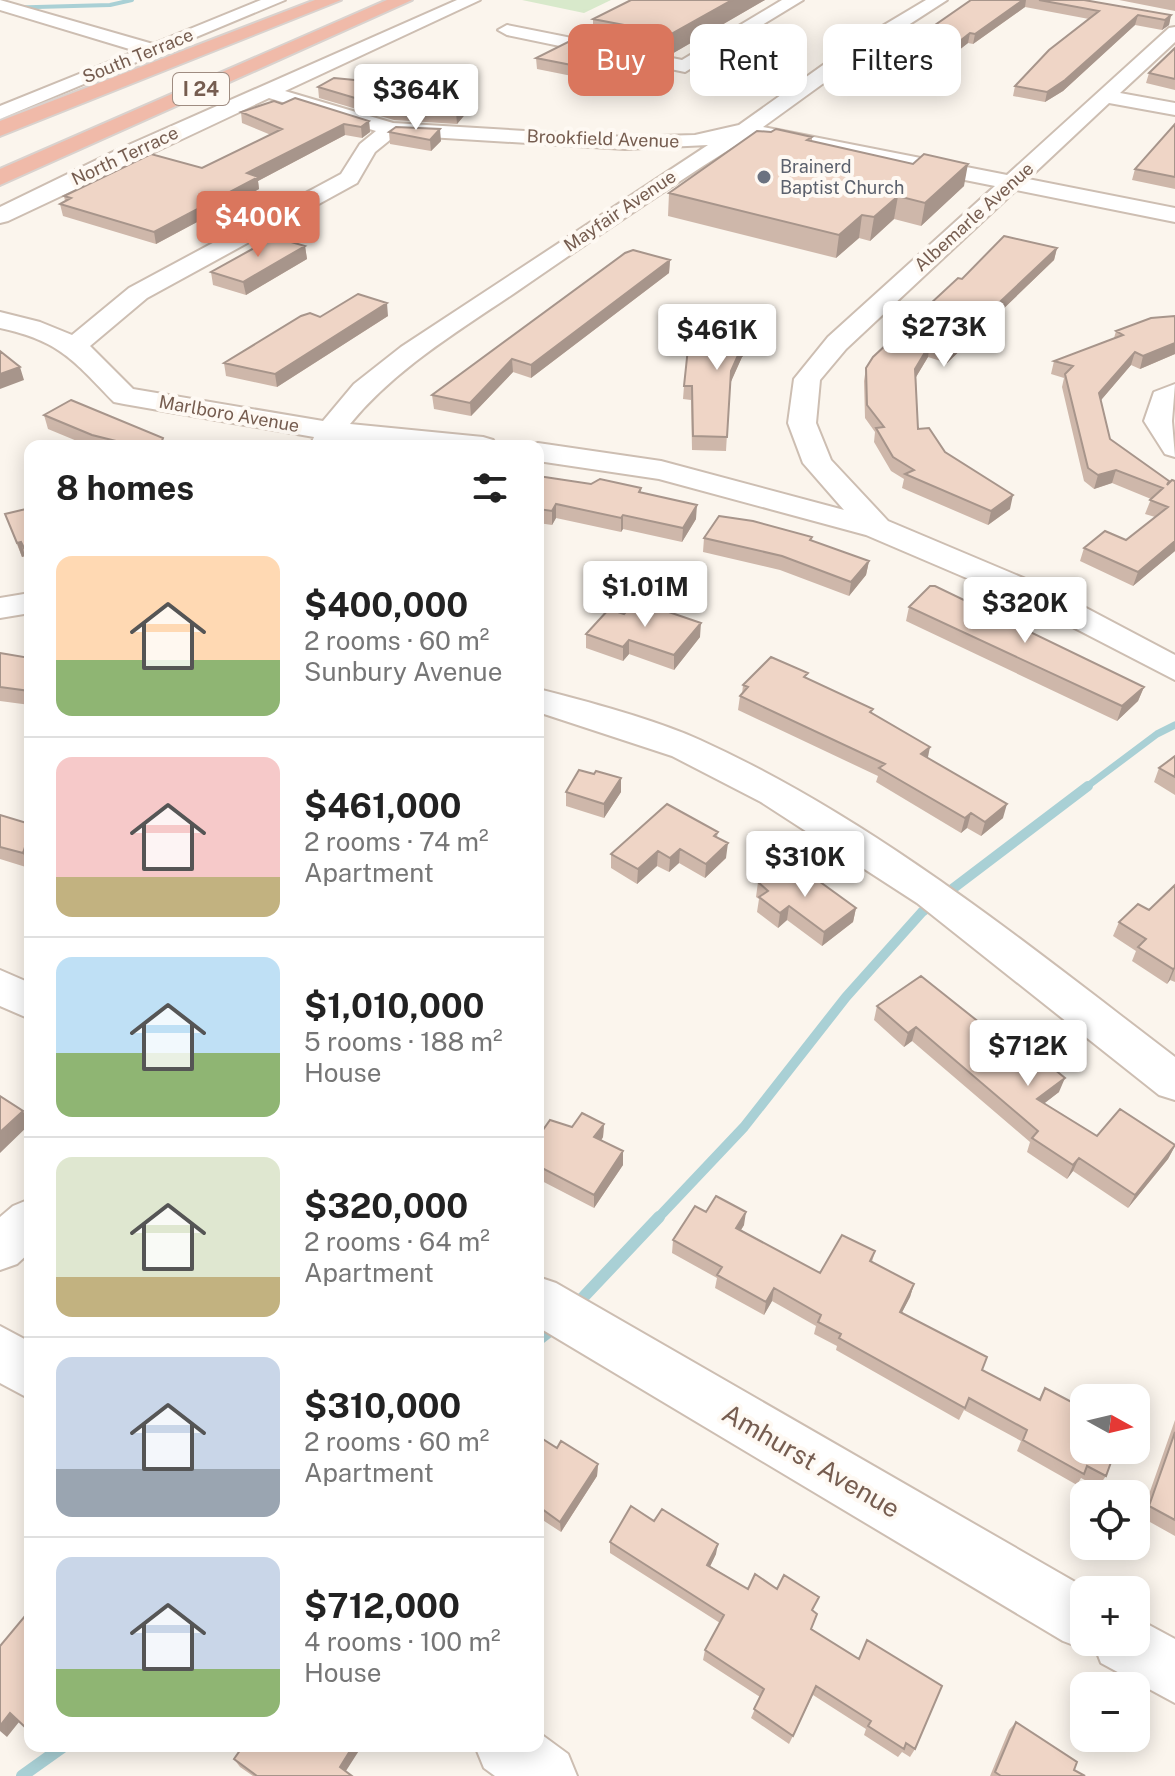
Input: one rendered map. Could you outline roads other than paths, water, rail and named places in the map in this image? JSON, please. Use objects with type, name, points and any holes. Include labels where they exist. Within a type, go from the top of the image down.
[{"type":"highway","points":[[0,129],[332,0]]},
{"type":"highway","name":"I 24","points":[[0,149],[347,0]]},
{"type":"highway","name":"I 24","points":[[0,178],[403,0]]},
{"type":"highway","points":[[0,196],[233,75]]},
{"type":"street","name":"South Terrace","points":[[0,113],[276,0]]},
{"type":"street","name":"North Terrace","points":[[0,216],[266,91],[471,0]]},
{"type":"street","points":[[507,30],[685,66],[794,0]]},
{"type":"street","name":"Mayfair Avenue","points":[[327,438],[364,390],[410,353],[666,179],[746,130],[861,47],[938,0]]},
{"type":"street","points":[[0,2],[153,50]]},
{"type":"street","name":"Albemarle Avenue","points":[[818,463],[802,423],[807,379],[837,343],[1175,32]]},
{"type":"street","name":"Brookfield Avenue","points":[[266,91],[391,129],[625,143],[695,141],[746,130],[1175,215]]},
{"type":"street","points":[[1103,96],[1175,109]]},
{"type":"street","points":[[75,346],[138,293],[349,178],[367,148],[391,129]]},
{"type":"street","name":"Marlboro Avenue","points":[[0,320],[31,327],[75,346],[124,396],[327,438],[366,440]]},
{"type":"street","points":[[1175,392],[1164,398],[1158,421],[1175,448]]},
{"type":"street","points":[[544,453],[661,470],[741,494],[877,528],[1042,598],[1175,669]]},
{"type":"street","points":[[741,494],[786,485],[818,463],[877,528]]},
{"type":"street","points":[[0,611],[24,605]]},
{"type":"street","points":[[0,611],[24,617]]},
{"type":"street","points":[[544,702],[685,747],[774,793],[941,900],[1175,1082]]},
{"type":"street","points":[[0,987],[24,999]]},
{"type":"street","points":[[0,1248],[24,1226]]},
{"type":"street","name":"Amhurst Avenue","points":[[554,1310],[1070,1612]]},
{"type":"street","points":[[0,1351],[24,1369]]},
{"type":"street","points":[[1146,1656],[1175,1673]]},
{"type":"waterway","points":[[0,8],[110,5],[132,0]]},
{"type":"waterway","points":[[1085,788],[1157,734],[1175,725]]},
{"type":"waterway","points":[[657,1219],[744,1127],[846,997],[922,912],[1088,786]]},
{"type":"waterway","points":[[575,1306],[659,1217]]},
{"type":"waterway","points":[[544,1335],[556,1326]]},
{"type":"waterway","points":[[22,1776],[56,1752]]},
{"type":"place","name":"Brainerd Baptist Church","points":[[764,177]]}]
